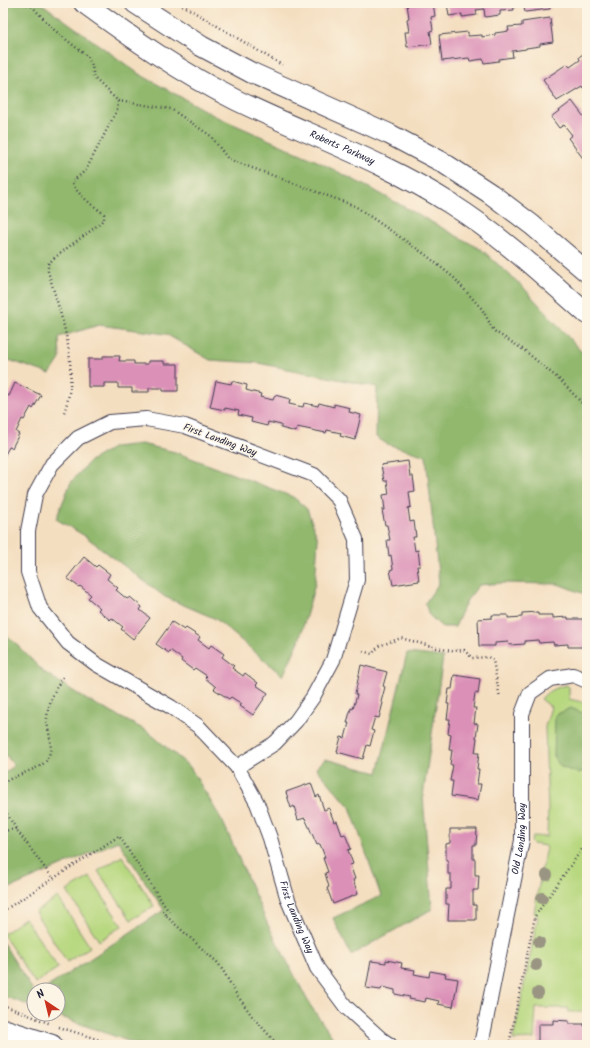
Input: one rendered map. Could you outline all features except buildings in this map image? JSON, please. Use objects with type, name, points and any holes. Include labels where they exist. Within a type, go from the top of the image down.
[{"type":"main road","name":"Roberts Parkway","points":[[84,3],[133,39],[183,71],[236,100],[398,173],[451,204],[500,240],[587,314]]},
{"type":"main road","points":[[135,3],[201,46],[252,73],[389,134],[442,162],[492,194],[532,225],[587,272]]},
{"type":"main road","points":[[3,1029],[52,1045]]},
{"type":"street","name":"First Landing Way","points":[[237,767],[275,743],[296,721],[313,697],[333,660],[357,580],[356,539],[340,500],[314,475],[184,426],[146,419],[110,422],[78,438],[52,464],[35,495],[28,531],[28,572],[40,608],[68,642],[96,664],[171,707],[198,726],[237,767],[257,802],[270,838],[288,900],[317,968],[346,1007],[381,1039],[390,1045]]},
{"type":"street","name":"Old Landing Way","points":[[481,1045],[522,840],[522,714],[530,693],[550,679],[572,675],[587,681]]},
{"type":"path","points":[[29,3],[53,30],[88,57],[92,66],[94,78],[118,101],[171,109],[211,136],[228,159],[356,206],[426,255],[454,278],[482,309],[494,331],[524,350],[561,381],[582,403],[587,406]]},
{"type":"path","points":[[63,415],[67,404],[71,362],[64,326],[48,271],[48,264],[57,255],[95,228],[104,219],[104,214],[87,200],[72,182],[86,170],[117,110],[118,101]]},
{"type":"path","points":[[363,651],[372,654],[379,646],[401,638],[452,651],[464,650],[472,658],[488,657],[493,660],[500,698]]},
{"type":"path","points":[[3,783],[17,775],[41,766],[47,760],[51,749],[47,720],[49,707],[59,683],[64,676]]},
{"type":"path","points":[[3,807],[16,829],[53,879]]},
{"type":"path","points":[[3,831],[16,829]]},
{"type":"path","points":[[3,912],[119,836],[169,912],[164,915]]},
{"type":"path","points":[[538,1042],[510,1043],[536,916],[587,842]]},
{"type":"path","points":[[163,911],[164,915],[218,964],[252,1016],[278,1045]]},
{"type":"path","points":[[3,1005],[71,1032],[115,1045]]},
{"type":"green space","points":[[3,3],[41,3],[139,74],[215,116],[317,161],[379,193],[482,250],[523,287],[587,358],[587,595],[558,584],[502,583],[479,585],[467,600],[455,627],[442,627],[429,615],[425,603],[439,583],[426,456],[387,444],[376,437],[377,387],[258,363],[210,360],[166,334],[99,325],[59,337],[60,359],[50,374],[3,358]]},
{"type":"green space","points":[[141,444],[175,452],[293,497],[307,509],[318,539],[315,584],[299,641],[283,676],[216,619],[165,597],[85,536],[56,519],[71,482],[90,461],[114,447]]},
{"type":"green space","points":[[3,633],[5,633],[44,672],[87,700],[147,731],[190,767],[223,822],[268,925],[310,1005],[338,1045],[139,1045],[66,1019],[66,982],[55,982],[164,910],[118,841],[3,891],[3,774],[14,766],[3,751]]},
{"type":"green space","points":[[407,653],[443,657],[423,796],[432,909],[351,955],[333,918],[381,896],[350,807],[316,768],[325,759],[378,773]]},
{"type":"green space","points":[[567,685],[569,687],[569,699],[582,702],[587,706],[587,717],[585,714],[578,773],[587,770],[587,1012],[569,1012],[568,1008],[536,1008],[534,1039],[513,1040],[538,917],[534,913],[546,846],[533,844],[531,842],[533,836],[547,837],[548,810],[545,727],[551,707],[541,699],[553,689]]},
{"type":"green space","points":[[571,708],[585,714],[587,717],[587,770],[578,773],[561,767],[554,758],[555,715]]},
{"type":"green space","points":[[122,856],[154,906],[131,920],[98,871]]},
{"type":"green space","points":[[90,877],[122,926],[99,941],[67,891]]},
{"type":"green space","points":[[58,897],[90,947],[67,962],[35,912]]},
{"type":"green space","points":[[25,918],[58,968],[34,982],[3,934]]},
{"type":"green space","points":[[3,943],[28,982],[26,982],[26,1004],[3,996]]}]
